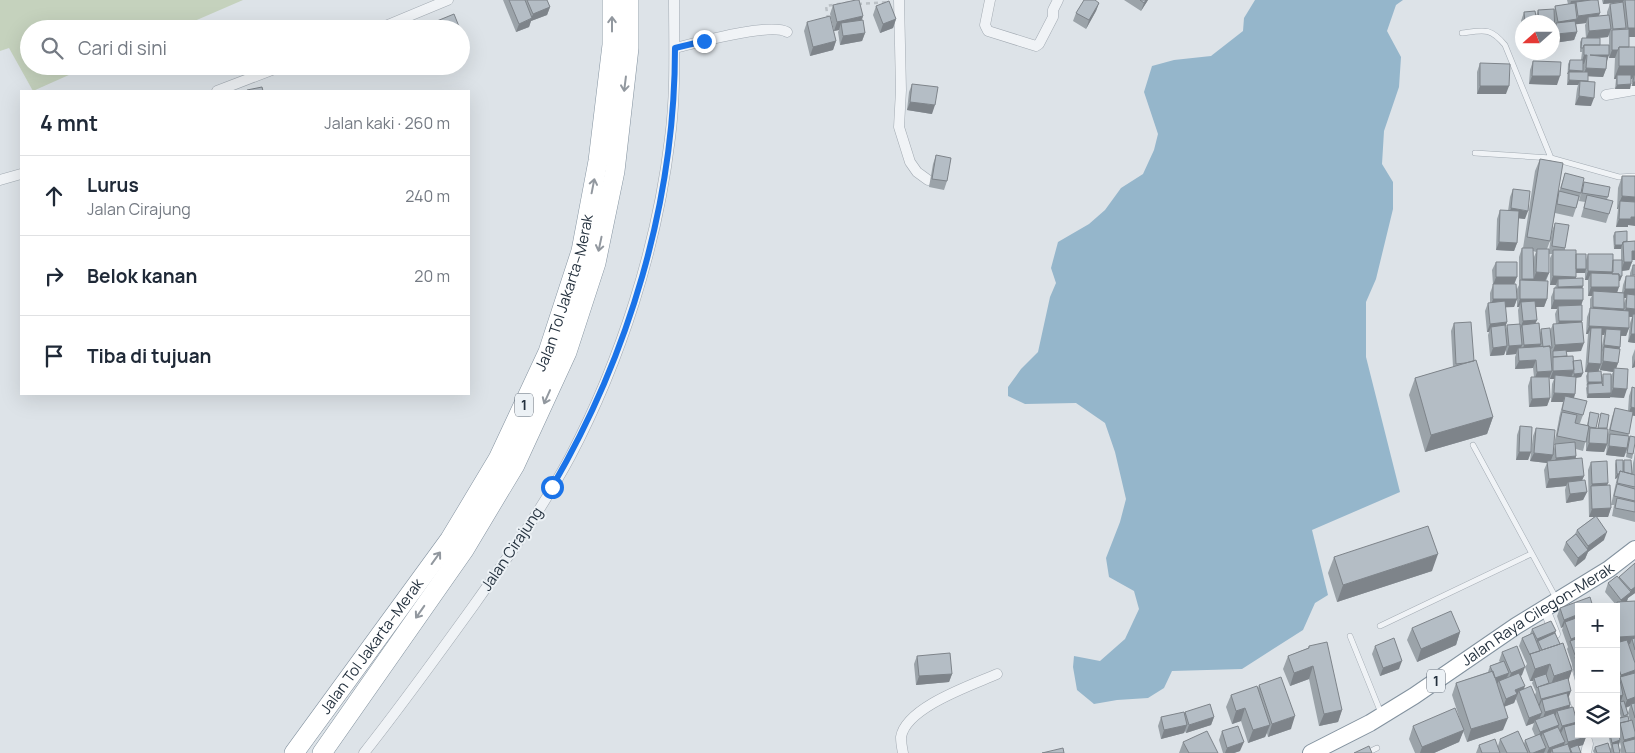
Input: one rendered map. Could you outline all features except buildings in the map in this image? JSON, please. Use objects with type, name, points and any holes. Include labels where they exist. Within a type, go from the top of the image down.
[{"type":"highway","name":"Jalan Tol Jakarta–Merak","points":[[294,753],[450,539],[498,459],[548,352],[581,251],[598,161],[612,45],[612,0]]},
{"type":"highway","name":"Jalan Tol Jakarta–Merak","points":[[322,753],[464,550],[515,465],[567,352],[596,263],[615,171],[629,48],[629,0]]},
{"type":"highway","name":"Jalan Raya Cilegon-Merak","points":[[1311,753],[1382,716],[1414,696],[1516,626],[1609,569],[1635,549]]},
{"type":"street","points":[[400,20],[448,0]]},
{"type":"street","name":"Jalan Cirajung","points":[[364,753],[460,625],[531,524],[569,458],[603,388],[637,296],[658,212],[670,137],[675,88],[674,0]]},
{"type":"street","points":[[990,0],[985,25],[988,31],[1036,46],[1039,44],[1052,17],[1058,0]]},
{"type":"street","points":[[899,1],[901,90],[899,128],[910,162],[928,180]]},
{"type":"street","points":[[675,48],[765,29],[781,28],[787,32]]},
{"type":"street","points":[[220,90],[259,75]]},
{"type":"street","points":[[1606,95],[1635,90]]},
{"type":"street","points":[[0,180],[20,174]]},
{"type":"street","points":[[1551,605],[1560,645]]},
{"type":"street","points":[[1564,661],[1575,700]]},
{"type":"street","points":[[903,753],[901,736],[911,720],[936,699],[997,674]]},
{"type":"street","points":[[1586,738],[1588,744],[1586,753]]},
{"type":"lane","points":[[1462,33],[1481,30],[1495,33],[1505,45],[1551,158]]},
{"type":"lane","points":[[1475,153],[1551,158],[1619,177],[1635,176]]},
{"type":"lane","points":[[1473,445],[1531,554],[1551,605]]},
{"type":"lane","points":[[1380,626],[1531,554]]},
{"type":"lane","points":[[1350,636],[1382,716]]},
{"type":"lane","points":[[1367,753],[1378,748]]},
{"type":"path","points":[[827,23],[825,8],[827,6],[850,1],[854,4],[899,1]]},
{"type":"green space","points":[[0,0],[243,0],[197,20],[20,20],[20,68],[9,48],[0,51]]},
{"type":"green space","points":[[24,75],[69,75],[35,90],[32,90]]},
{"type":"water","points":[[1255,0],[1403,0],[1396,5],[1387,31],[1401,57],[1399,87],[1384,131],[1382,164],[1393,182],[1393,209],[1376,279],[1366,302],[1366,357],[1400,492],[1312,530],[1328,595],[1315,603],[1303,630],[1242,669],[1172,671],[1164,688],[1148,698],[1094,704],[1077,690],[1073,667],[1074,656],[1100,661],[1125,639],[1139,609],[1134,591],[1109,577],[1106,558],[1120,522],[1126,499],[1115,452],[1105,423],[1076,403],[1025,404],[1008,396],[1008,387],[1021,369],[1038,352],[1050,297],[1056,283],[1051,268],[1058,242],[1089,224],[1105,210],[1121,188],[1143,174],[1154,150],[1158,134],[1144,92],[1152,66],[1174,60],[1211,56],[1243,31],[1244,18]]},
{"type":"route","points":[[552,487],[569,458],[603,388],[637,296],[658,212],[667,165],[675,88],[675,48],[704,41]]}]
